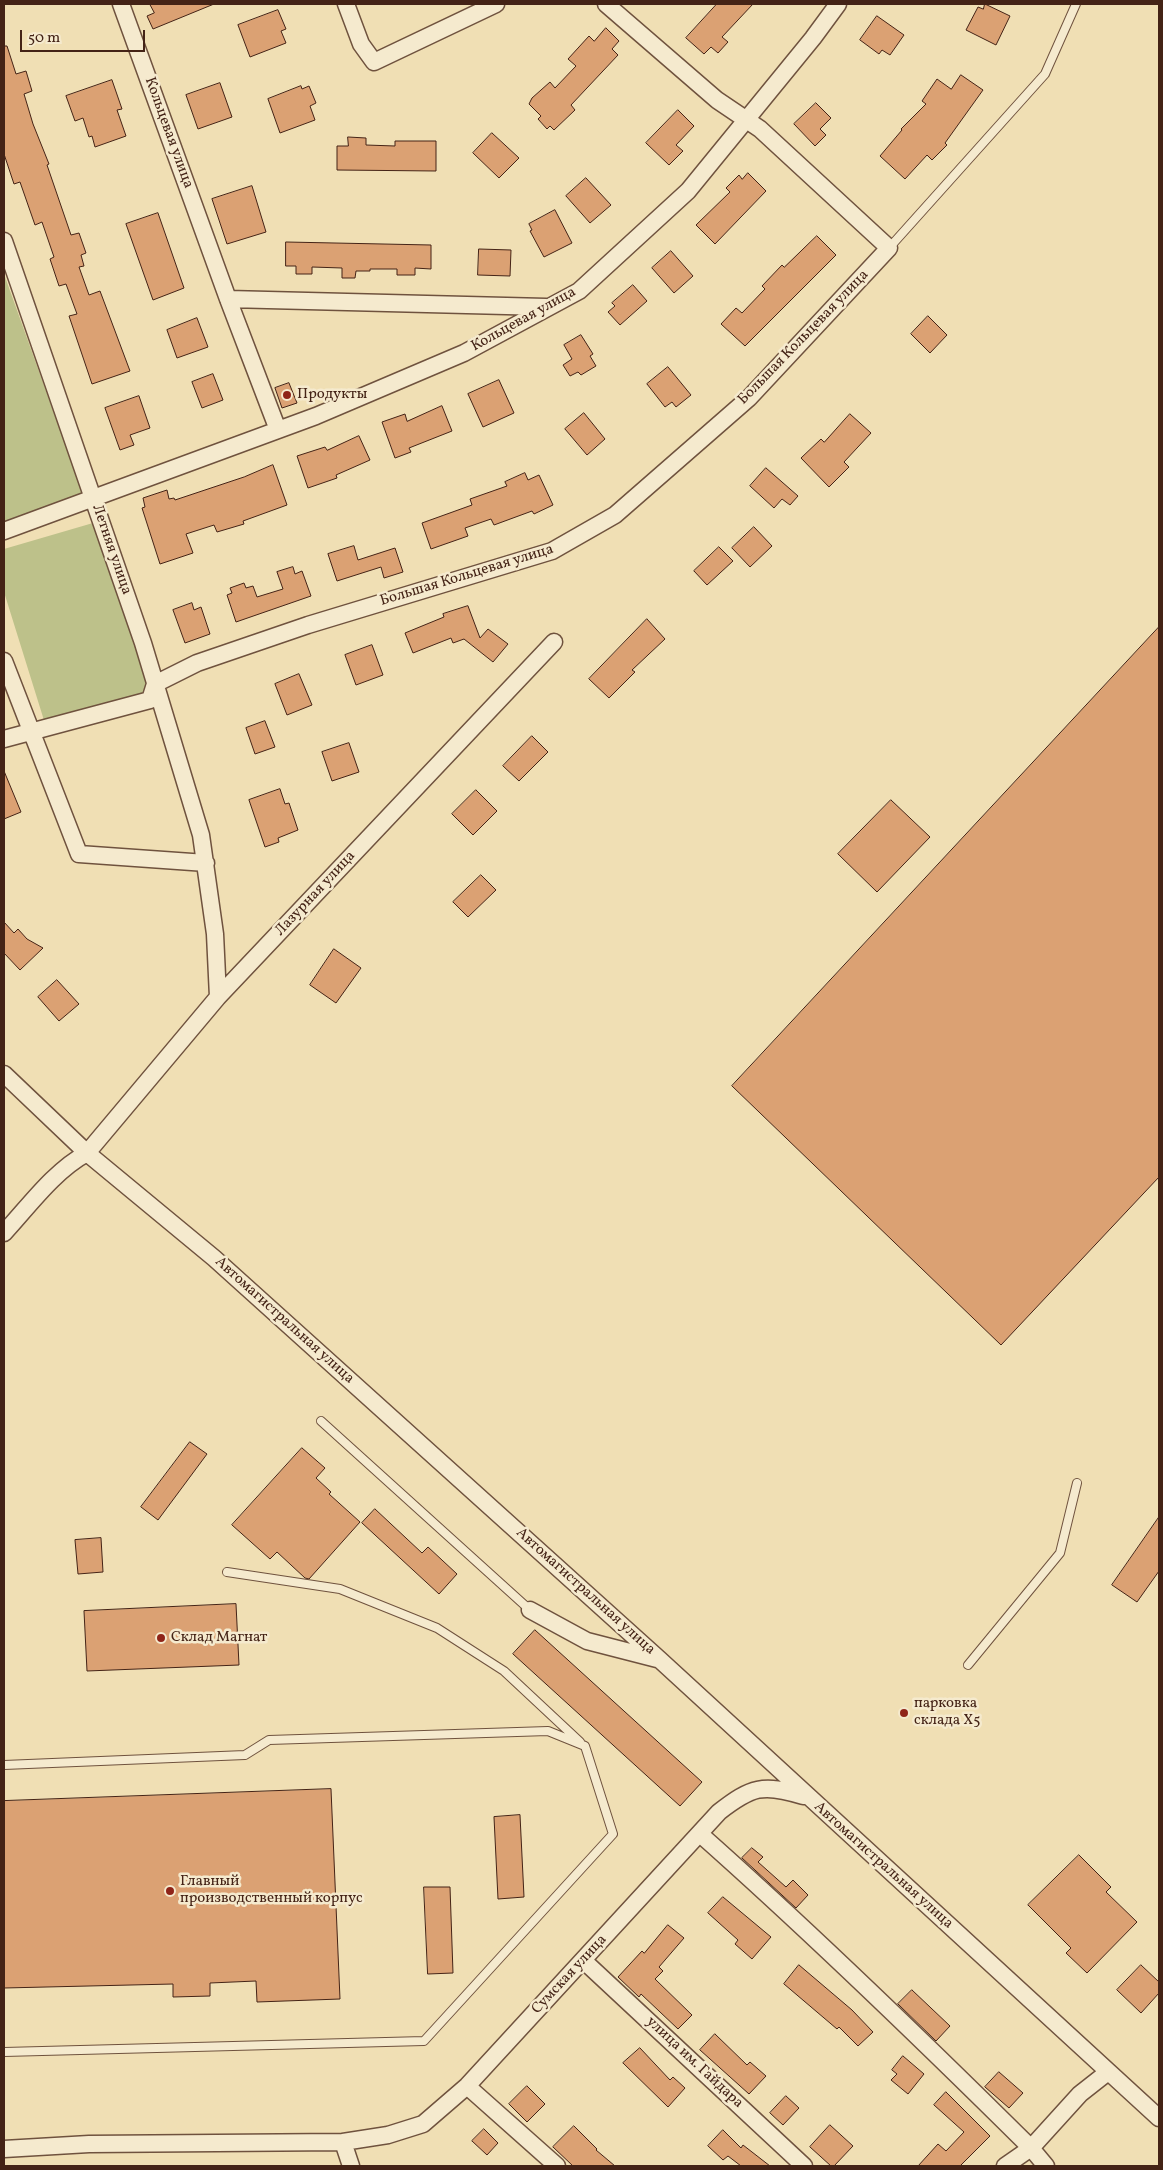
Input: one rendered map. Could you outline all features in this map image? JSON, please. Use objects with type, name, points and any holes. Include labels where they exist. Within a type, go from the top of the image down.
[{"type":"street","name":"Кольцевая улица","points":[[122,4],[228,299],[278,430]]},
{"type":"street","points":[[346,4],[360,44],[374,62],[496,4]]},
{"type":"street","points":[[606,4],[717,100],[760,129],[889,248]]},
{"type":"street","name":"Кольцевая улица","points":[[4,531],[278,430],[464,353],[579,291],[688,191],[744,120],[813,38],[838,4]]},
{"type":"street","name":"Летняя улица","points":[[4,241],[143,643],[201,835],[215,934],[218,997]]},
{"type":"street","name":"Большая Кольцевая улица","points":[[4,739],[150,700],[155,684],[197,663],[308,625],[552,551],[615,516],[749,398],[889,248]]},
{"type":"street","points":[[228,299],[547,307]]},
{"type":"street","name":"Лазурная улица","points":[[4,1233],[55,1178],[78,1158],[87,1153],[218,997],[554,642]]},
{"type":"street","points":[[4,661],[79,854],[206,863]]},
{"type":"street","name":"Автомагистральная улица","points":[[4,1074],[87,1153],[214,1258],[659,1660],[1159,2118]]},
{"type":"street","points":[[530,1610],[587,1641],[659,1660]]},
{"type":"street","name":"Сумская улица","points":[[4,2149],[89,2144],[343,2142],[388,2135],[423,2124],[468,2086],[719,1812],[741,1795],[762,1788],[786,1790],[808,1797]]},
{"type":"street","points":[[700,1834],[782,1907],[916,2034],[1031,2148],[1046,2166]]},
{"type":"street","name":"улица им. Гайдара","points":[[584,1961],[804,2166]]},
{"type":"street","points":[[1004,2166],[1031,2148],[1080,2094],[1108,2072]]},
{"type":"street","points":[[468,2086],[557,2166]]},
{"type":"street","points":[[343,2142],[351,2166]]},
{"type":"lane","points":[[889,248],[1045,74],[1076,4]]},
{"type":"lane","points":[[321,1421],[530,1610]]},
{"type":"lane","points":[[968,1665],[1060,1553],[1077,1484]]},
{"type":"lane","points":[[4,2052],[424,2041],[613,1834],[585,1746],[504,1671],[437,1628],[340,1588],[226,1572]]},
{"type":"lane","points":[[4,1765],[245,1755],[269,1740],[508,1732],[548,1731],[585,1746]]},
{"type":"green space","points":[[4,274],[83,494],[4,523]]},
{"type":"green space","points":[[93,523],[156,704],[47,730],[4,592],[4,549]]},
{"type":"building","points":[[150,4],[214,4],[153,29],[147,16],[154,13]]},
{"type":"building","points":[[717,4],[753,4],[722,37],[728,42],[718,53],[711,47],[704,54],[686,38]]},
{"type":"building","points":[[985,4],[1010,16],[996,45],[966,30],[978,7],[983,9]]},
{"type":"building","points":[[278,10],[286,29],[281,31],[286,43],[250,57],[238,25]]},
{"type":"building","points":[[877,16],[904,35],[890,55],[882,50],[879,54],[860,40]]},
{"type":"building","points":[[606,28],[619,41],[612,49],[618,55],[571,105],[575,110],[554,130],[550,126],[547,129],[538,119],[541,116],[529,104],[532,98],[550,82],[555,88],[576,66],[568,59],[589,36],[594,41]]},
{"type":"building","points":[[4,46],[7,46],[16,74],[26,71],[32,91],[24,94],[33,124],[49,164],[47,165],[71,235],[79,233],[86,253],[81,255],[84,266],[79,267],[89,295],[100,291],[130,371],[92,384],[69,316],[77,314],[66,284],[59,286],[50,259],[54,257],[42,222],[35,225],[20,182],[14,184],[4,154]]},
{"type":"building","points":[[961,75],[983,90],[945,143],[947,145],[932,160],[927,155],[905,179],[880,156],[901,129],[926,104],[922,101],[937,79],[951,89]]},
{"type":"building","points":[[112,80],[122,109],[117,110],[126,136],[95,147],[92,136],[89,137],[83,118],[75,121],[66,96]]},
{"type":"building","points":[[220,83],[232,117],[198,129],[186,95]]},
{"type":"building","points":[[301,86],[302,89],[309,86],[316,103],[310,106],[315,120],[280,133],[268,99]]},
{"type":"building","points":[[816,103],[831,118],[820,129],[826,135],[815,146],[794,124]]},
{"type":"building","points":[[678,110],[694,126],[676,145],[683,151],[669,165],[646,143]]},
{"type":"building","points":[[492,133],[519,158],[499,178],[473,153]]},
{"type":"building","points":[[348,137],[366,138],[366,145],[395,146],[395,141],[436,141],[436,171],[337,170],[337,146],[348,146]]},
{"type":"building","points":[[748,173],[766,191],[715,244],[696,225],[730,192],[726,188],[739,175],[742,179]]},
{"type":"building","points":[[586,178],[611,205],[590,223],[566,196]]},
{"type":"building","points":[[252,186],[266,232],[227,244],[212,199]]},
{"type":"building","points":[[555,210],[572,243],[544,257],[530,231],[532,230],[529,224]]},
{"type":"building","points":[[158,213],[184,288],[153,300],[126,224]]},
{"type":"building","points":[[817,236],[836,255],[745,346],[721,324],[736,308],[742,313],[765,289],[762,286],[782,265],[784,267]]},
{"type":"building","points":[[286,242],[431,245],[431,269],[415,268],[415,275],[397,275],[397,269],[370,269],[370,271],[356,271],[355,278],[342,278],[342,268],[312,267],[312,274],[296,274],[296,266],[286,266]]},
{"type":"building","points":[[479,249],[511,250],[510,276],[478,275]]},
{"type":"building","points":[[671,251],[693,276],[674,293],[652,268]]},
{"type":"building","points":[[633,285],[647,301],[620,325],[608,312],[615,306],[612,303]]},
{"type":"building","points":[[928,316],[947,335],[930,353],[911,334]]},
{"type":"building","points":[[197,318],[208,347],[177,358],[167,330]]},
{"type":"building","points":[[581,335],[593,354],[590,356],[596,366],[581,375],[578,372],[570,376],[563,365],[572,359],[564,345]]},
{"type":"building","points":[[668,367],[691,395],[676,407],[672,402],[665,407],[647,384]]},
{"type":"building","points":[[213,374],[223,400],[202,408],[192,382]]},
{"type":"building","points":[[499,380],[514,413],[483,427],[468,394]]},
{"type":"building","points":[[289,383],[297,403],[282,408],[275,388]]},
{"type":"building","points":[[139,396],[150,428],[130,435],[134,445],[120,450],[105,408]]},
{"type":"building","points":[[442,406],[452,431],[409,448],[411,452],[395,458],[382,422],[405,414],[407,421]]},
{"type":"building","points":[[584,413],[605,439],[587,455],[565,429]]},
{"type":"building","points":[[850,414],[871,433],[844,462],[849,467],[829,487],[801,458],[821,439],[824,442]]},
{"type":"building","points":[[359,436],[370,460],[336,475],[337,478],[308,488],[297,456],[325,447],[327,450]]},
{"type":"building","points":[[273,465],[287,505],[243,521],[244,524],[217,532],[214,525],[186,534],[193,553],[160,564],[142,508],[145,507],[143,498],[167,490],[169,499],[174,498],[175,500],[244,477]]},
{"type":"building","points":[[766,468],[798,496],[790,505],[782,499],[774,508],[750,486]]},
{"type":"building","points":[[525,473],[528,480],[539,475],[553,505],[534,514],[532,511],[494,525],[491,519],[465,528],[468,536],[431,549],[422,523],[472,505],[470,499],[507,486],[505,482]]},
{"type":"building","points":[[754,527],[772,546],[750,567],[732,548]]},
{"type":"building","points":[[354,546],[358,560],[395,548],[403,572],[384,578],[381,567],[337,581],[328,554]]},
{"type":"building","points":[[719,547],[733,561],[707,585],[694,571]]},
{"type":"building","points":[[293,567],[295,574],[302,571],[311,596],[236,622],[227,595],[232,593],[230,588],[244,583],[246,588],[253,586],[257,597],[283,589],[277,572]]},
{"type":"building","points":[[192,603],[194,610],[201,607],[210,634],[185,643],[173,610]]},
{"type":"building","points":[[468,606],[480,638],[488,629],[508,644],[493,662],[464,639],[453,643],[451,638],[413,653],[405,633],[444,617],[443,614]]},
{"type":"building","points":[[647,619],[665,639],[632,670],[635,672],[609,698],[589,679]]},
{"type":"building","points":[[1159,627],[1159,1177],[1001,1345],[732,1086]]},
{"type":"building","points":[[372,645],[383,675],[356,685],[345,655]]},
{"type":"building","points":[[299,674],[312,705],[287,715],[275,684]]},
{"type":"building","points":[[265,721],[275,747],[255,754],[246,728]]},
{"type":"building","points":[[532,736],[548,752],[519,781],[503,766]]},
{"type":"building","points":[[349,743],[359,772],[332,781],[322,752]]},
{"type":"building","points":[[4,771],[21,812],[4,819]]},
{"type":"building","points":[[280,789],[285,804],[289,803],[298,830],[278,838],[279,842],[265,847],[249,800]]},
{"type":"building","points":[[476,790],[497,811],[473,835],[452,814]]},
{"type":"building","points":[[891,800],[930,837],[877,892],[838,854]]},
{"type":"building","points":[[481,875],[496,890],[468,917],[453,902]]},
{"type":"building","points":[[4,922],[14,933],[18,929],[27,939],[43,948],[20,970],[4,953]]},
{"type":"building","points":[[334,949],[361,968],[336,1003],[310,985]]},
{"type":"building","points":[[57,980],[79,1004],[59,1021],[38,997]]},
{"type":"building","points":[[190,1442],[207,1454],[158,1520],[141,1507]]},
{"type":"building","points":[[302,1448],[325,1468],[316,1478],[331,1492],[329,1494],[360,1522],[309,1579],[305,1578],[277,1552],[270,1559],[232,1525]]},
{"type":"building","points":[[375,1509],[422,1553],[428,1547],[457,1574],[439,1594],[362,1523]]},
{"type":"building","points":[[1159,1517],[1159,1571],[1137,1602],[1112,1585]]},
{"type":"building","points":[[101,1538],[103,1572],[78,1574],[75,1540]]},
{"type":"building","name":"Склад Магнат","points":[[236,1604],[239,1665],[87,1671],[84,1611]]},
{"type":"building","points":[[535,1630],[702,1782],[680,1806],[513,1654]]},
{"type":"building","name":"Главный производственный корпус","points":[[331,1789],[340,1999],[257,2002],[256,1981],[210,1983],[210,1996],[173,1997],[173,1984],[4,1988],[4,1801]]},
{"type":"building","points":[[520,1815],[524,1897],[498,1899],[494,1817]]},
{"type":"building","points":[[752,1848],[763,1857],[758,1862],[786,1887],[793,1880],[808,1895],[796,1908],[742,1858]]},
{"type":"building","points":[[1079,1855],[1111,1887],[1106,1892],[1137,1922],[1087,1973],[1066,1953],[1071,1948],[1028,1905]]},
{"type":"building","points":[[424,1887],[450,1887],[453,1973],[428,1974]]},
{"type":"building","points":[[723,1897],[771,1937],[752,1959],[735,1944],[738,1940],[708,1913]]},
{"type":"building","points":[[668,1925],[684,1938],[659,1967],[663,1971],[655,1979],[692,2015],[678,2029],[641,1994],[639,1997],[618,1977],[642,1951],[644,1953]]},
{"type":"building","points":[[799,1965],[852,2010],[873,2032],[858,2046],[839,2027],[837,2029],[784,1984]]},
{"type":"building","points":[[1141,1965],[1159,1982],[1159,1993],[1141,2013],[1117,1990]]},
{"type":"building","points":[[912,1990],[950,2026],[936,2041],[898,2004]]},
{"type":"building","points":[[715,2034],[747,2065],[750,2062],[766,2076],[749,2094],[700,2050]]},
{"type":"building","points":[[640,2048],[670,2080],[673,2077],[685,2088],[668,2107],[623,2063]]},
{"type":"building","points":[[903,2056],[924,2074],[908,2094],[891,2080],[897,2074],[892,2070]]},
{"type":"building","points":[[999,2072],[1023,2093],[1009,2108],[985,2087]]},
{"type":"building","points":[[527,2086],[545,2104],[527,2122],[509,2104]]},
{"type":"building","points":[[946,2092],[990,2136],[960,2166],[918,2166],[938,2144],[946,2151],[964,2132],[934,2105]]},
{"type":"building","points":[[786,2096],[799,2108],[783,2125],[770,2113]]},
{"type":"building","points":[[830,2125],[853,2146],[834,2166],[831,2166],[810,2147]]},
{"type":"building","points":[[574,2126],[596,2150],[615,2166],[573,2166],[553,2147]]},
{"type":"building","points":[[484,2129],[498,2143],[487,2155],[472,2141]]},
{"type":"building","points":[[723,2130],[741,2148],[743,2145],[770,2166],[741,2166],[728,2156],[723,2160],[708,2146]]},
{"type":"place","name":"Продукты","points":[[287,395]]},
{"type":"place","name":"Склад Магнат","points":[[161,1638]]},
{"type":"place","name":"парковка склада X5","points":[[904,1713]]},
{"type":"place","name":"Главный производственный корпус","points":[[170,1891]]}]
